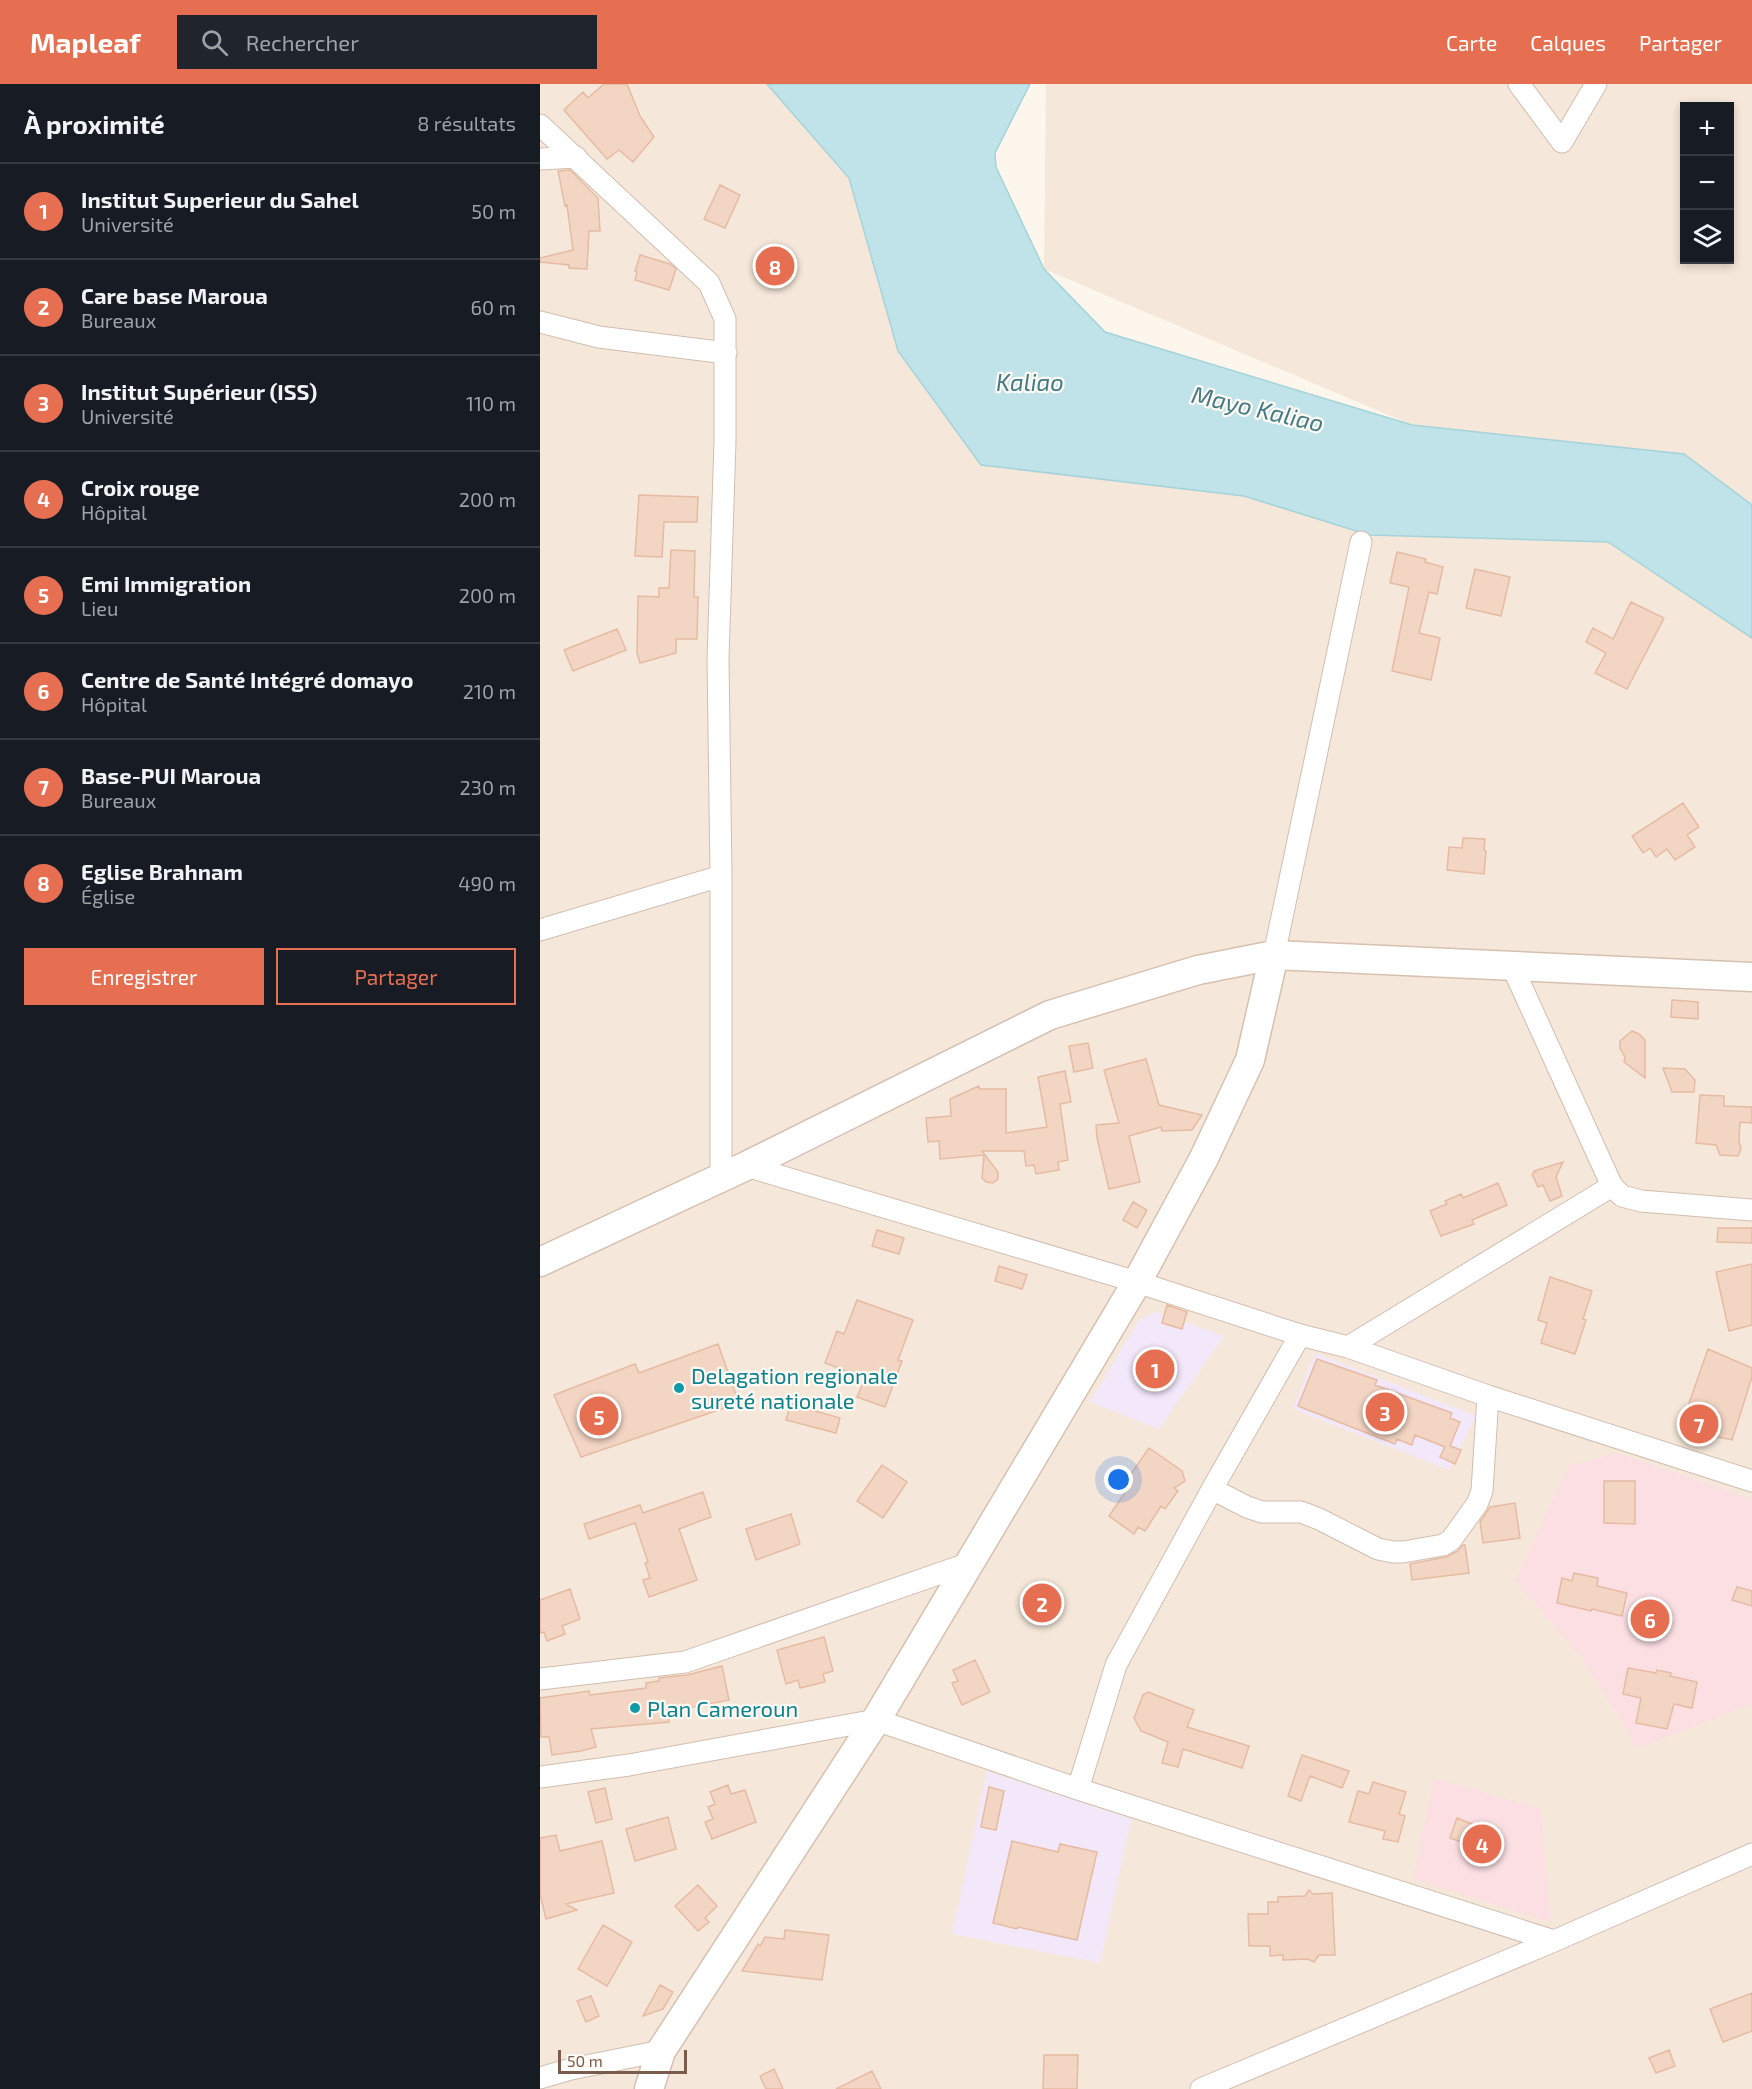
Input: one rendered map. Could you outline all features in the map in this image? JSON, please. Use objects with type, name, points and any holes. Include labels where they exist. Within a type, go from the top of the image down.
[{"type":"street","points":[[1519,84],[1562,142],[1596,84]]},
{"type":"street","points":[[540,125],[709,283],[725,319],[726,441],[718,659],[721,876],[734,1172]]},
{"type":"street","points":[[540,159],[576,157]]},
{"type":"street","points":[[540,322],[608,339],[726,353]]},
{"type":"street","points":[[649,2089],[661,2051],[876,1720],[1137,1282],[1204,1158],[1250,1060],[1361,542]]},
{"type":"street","points":[[540,930],[721,876]]},
{"type":"street","points":[[540,1262],[734,1172],[1050,1015],[1198,970],[1274,955],[1752,977]]},
{"type":"street","points":[[1512,966],[1612,1186],[1622,1196],[1641,1201],[1752,1210]]},
{"type":"street","points":[[734,1172],[1137,1282],[1300,1335],[1348,1347],[1488,1396],[1752,1481]]},
{"type":"street","points":[[1348,1347],[1612,1186]]},
{"type":"street","points":[[1078,1789],[1116,1665],[1212,1489],[1300,1335]]},
{"type":"street","points":[[1212,1489],[1262,1512],[1301,1512],[1378,1549],[1403,1552],[1443,1545],[1457,1533],[1477,1504],[1482,1491],[1488,1396]]},
{"type":"street","points":[[540,1679],[685,1662],[967,1564]]},
{"type":"street","points":[[540,1778],[629,1765],[876,1720],[1078,1789],[1554,1941]]},
{"type":"street","points":[[1201,2089],[1554,1941],[1752,1854]]},
{"type":"street","points":[[540,2078],[571,2069],[661,2051]]},
{"type":"shaded area","points":[[540,84],[767,84],[849,178],[898,351],[981,464],[1244,496],[1369,535],[1608,542],[1752,638],[1752,2089],[540,2089]]},
{"type":"shaded area","points":[[1046,84],[1752,84],[1752,505],[1684,454],[1412,425],[1044,269]]},
{"type":"shaded area","points":[[1157,1312],[1224,1336],[1159,1429],[1090,1402],[1139,1320]]},
{"type":"shaded area","points":[[1315,1353],[1476,1416],[1449,1470],[1293,1409]]},
{"type":"shaded area","points":[[1617,1453],[1752,1499],[1752,1704],[1638,1748],[1582,1658],[1515,1580],[1569,1466]]},
{"type":"shaded area","points":[[987,1771],[1131,1819],[1100,1963],[952,1934]]},
{"type":"shaded area","points":[[1434,1778],[1541,1809],[1550,1922],[1413,1879]]},
{"type":"water","name":"Kaliao","points":[[767,84],[1030,84],[995,153],[996,167],[1044,269],[1105,332],[1412,425],[1684,454],[1752,505],[1752,638],[1608,542],[1369,535],[1244,496],[981,465],[898,351],[849,178]]},
{"type":"building","points":[[604,84],[627,84],[640,116],[654,137],[633,162],[619,150],[607,159],[564,110],[583,92],[588,98]]},
{"type":"building","points":[[570,170],[598,198],[600,231],[589,231],[587,269],[540,262],[540,258],[573,250],[567,205],[565,206],[558,171]]},
{"type":"building","points":[[720,185],[740,195],[725,228],[704,219]]},
{"type":"building","points":[[770,245],[788,249],[780,283],[762,278]]},
{"type":"building","points":[[640,255],[670,264],[676,269],[669,290],[635,280]]},
{"type":"building","points":[[639,495],[698,497],[697,522],[664,522],[662,557],[635,556]]},
{"type":"building","points":[[671,550],[695,551],[694,597],[698,597],[697,639],[676,639],[676,653],[640,663],[637,653],[638,596],[659,597],[659,588],[669,588]]},
{"type":"building","points":[[1397,552],[1426,559],[1425,562],[1443,567],[1437,594],[1429,592],[1419,633],[1440,638],[1431,680],[1392,671],[1409,587],[1390,583]]},
{"type":"building","points":[[1475,569],[1510,577],[1501,616],[1466,608]]},
{"type":"building","points":[[1631,602],[1664,618],[1627,689],[1595,673],[1606,653],[1586,642],[1593,628],[1613,639]]},
{"type":"building","points":[[617,629],[626,650],[573,671],[564,650]]},
{"type":"building","points":[[1683,803],[1699,827],[1687,835],[1695,847],[1675,860],[1667,849],[1656,857],[1650,848],[1643,853],[1632,836]]},
{"type":"building","points":[[1463,838],[1485,839],[1484,874],[1447,870],[1449,847],[1462,848]]},
{"type":"building","points":[[1672,1000],[1698,1002],[1698,1019],[1671,1017]]},
{"type":"building","points":[[1632,1031],[1645,1040],[1645,1078],[1624,1062],[1625,1057],[1620,1048],[1620,1041]]},
{"type":"building","points":[[1088,1043],[1093,1068],[1074,1072],[1069,1046]]},
{"type":"building","points":[[1146,1059],[1159,1105],[1202,1115],[1192,1130],[1162,1131],[1161,1127],[1129,1136],[1140,1182],[1109,1189],[1096,1125],[1119,1123],[1104,1070]]},
{"type":"building","points":[[1663,1068],[1685,1069],[1695,1080],[1694,1092],[1672,1092]]},
{"type":"building","points":[[1065,1071],[1071,1102],[1060,1104],[1068,1160],[1058,1162],[1059,1170],[1036,1174],[1034,1165],[1026,1166],[1024,1151],[982,1151],[998,1172],[998,1179],[993,1183],[986,1182],[982,1178],[984,1155],[940,1159],[939,1141],[928,1142],[926,1118],[951,1116],[950,1099],[979,1086],[979,1089],[1006,1089],[1006,1133],[1047,1127],[1038,1077]]},
{"type":"building","points":[[1700,1095],[1724,1096],[1724,1106],[1752,1107],[1752,1123],[1740,1122],[1741,1149],[1738,1156],[1720,1155],[1716,1145],[1696,1143]]},
{"type":"building","points":[[1563,1162],[1556,1177],[1562,1196],[1550,1201],[1543,1185],[1538,1187],[1532,1174],[1534,1171]]},
{"type":"building","points":[[1498,1183],[1507,1205],[1472,1220],[1474,1224],[1441,1236],[1430,1211],[1447,1204],[1445,1201],[1461,1194],[1463,1198]]},
{"type":"building","points":[[1133,1202],[1147,1210],[1137,1228],[1123,1220]]},
{"type":"building","points":[[1718,1228],[1752,1228],[1752,1243],[1717,1242]]},
{"type":"building","points":[[877,1230],[904,1238],[899,1254],[872,1246]]},
{"type":"building","points":[[1752,1264],[1752,1325],[1729,1331],[1716,1272]]},
{"type":"building","points":[[999,1266],[1027,1275],[1022,1289],[995,1281]]},
{"type":"building","points":[[1550,1277],[1592,1291],[1575,1354],[1541,1343],[1547,1323],[1538,1320]]},
{"type":"building","points":[[857,1300],[913,1320],[898,1360],[902,1361],[885,1407],[857,1397],[865,1378],[825,1363],[837,1331],[844,1334]]},
{"type":"building","points":[[1167,1305],[1187,1312],[1182,1329],[1162,1323]]},
{"type":"building","points":[[718,1344],[739,1403],[581,1457],[554,1395],[635,1364],[639,1373]]},
{"type":"building","points":[[1708,1349],[1752,1368],[1752,1377],[1732,1440],[1680,1429]]},
{"type":"building","points":[[1317,1359],[1377,1380],[1375,1385],[1452,1413],[1450,1418],[1460,1422],[1450,1446],[1461,1450],[1455,1464],[1440,1457],[1445,1447],[1415,1435],[1412,1445],[1397,1439],[1395,1444],[1298,1406]]},
{"type":"building","points":[[791,1404],[840,1418],[836,1433],[786,1420]]},
{"type":"building","points":[[1149,1448],[1182,1471],[1185,1481],[1174,1488],[1178,1491],[1165,1509],[1161,1506],[1145,1531],[1138,1527],[1134,1534],[1109,1516],[1131,1484],[1126,1481]]},
{"type":"building","points":[[882,1465],[907,1482],[883,1518],[857,1501]]},
{"type":"building","points":[[1604,1481],[1635,1481],[1635,1524],[1604,1523]]},
{"type":"building","points":[[703,1492],[711,1517],[679,1529],[697,1580],[649,1597],[643,1580],[650,1578],[645,1563],[648,1562],[635,1523],[589,1539],[584,1524],[640,1505],[643,1513]]},
{"type":"building","points":[[1515,1503],[1520,1538],[1483,1543],[1480,1522],[1490,1507]]},
{"type":"building","points":[[791,1514],[800,1544],[756,1560],[746,1529]]},
{"type":"building","points":[[1465,1545],[1469,1573],[1412,1580],[1410,1564],[1446,1557],[1458,1551]]},
{"type":"building","points":[[1574,1573],[1598,1578],[1597,1586],[1627,1593],[1622,1616],[1557,1603],[1562,1578],[1572,1581]]},
{"type":"building","points":[[1737,1587],[1752,1591],[1752,1606],[1732,1600]]},
{"type":"building","points":[[570,1589],[580,1619],[562,1626],[565,1634],[547,1641],[544,1632],[540,1633],[540,1600]]},
{"type":"building","points":[[824,1637],[833,1671],[823,1674],[825,1682],[800,1688],[798,1680],[786,1684],[777,1650]]},
{"type":"building","points":[[975,1660],[990,1692],[962,1705],[952,1683],[958,1681],[953,1670]]},
{"type":"building","points":[[722,1666],[729,1700],[668,1712],[669,1722],[591,1729],[596,1747],[581,1751],[552,1755],[549,1737],[541,1737],[540,1698],[589,1691],[590,1695],[646,1688],[646,1683],[659,1681],[659,1678],[687,1675]]},
{"type":"building","points":[[1628,1668],[1656,1673],[1657,1670],[1671,1673],[1670,1676],[1697,1682],[1692,1708],[1674,1704],[1667,1729],[1636,1723],[1641,1698],[1623,1694]]},
{"type":"building","points":[[1148,1692],[1194,1710],[1187,1727],[1249,1746],[1242,1768],[1183,1749],[1178,1767],[1162,1763],[1168,1742],[1141,1731],[1134,1718],[1143,1695]]},
{"type":"building","points":[[1302,1755],[1349,1771],[1342,1788],[1310,1776],[1301,1801],[1288,1796]]},
{"type":"building","points":[[1373,1782],[1406,1792],[1399,1814],[1405,1816],[1398,1842],[1383,1839],[1385,1831],[1349,1822],[1358,1791],[1369,1794]]},
{"type":"building","points":[[728,1785],[731,1794],[745,1790],[756,1822],[712,1839],[705,1822],[713,1819],[708,1807],[715,1804],[710,1792]]},
{"type":"building","points":[[989,1787],[1004,1791],[996,1830],[981,1827]]},
{"type":"building","points":[[605,1788],[612,1819],[596,1823],[588,1792]]},
{"type":"building","points":[[668,1817],[676,1849],[635,1861],[626,1829]]},
{"type":"building","points":[[1457,1818],[1489,1831],[1484,1847],[1479,1846],[1478,1848],[1450,1838]]},
{"type":"building","points":[[556,1835],[560,1851],[602,1841],[614,1893],[566,1904],[577,1910],[546,1919],[540,1894],[540,1838]]},
{"type":"building","points":[[1012,1841],[1058,1852],[1060,1844],[1097,1852],[1077,1940],[993,1923]]},
{"type":"building","points":[[698,1885],[717,1906],[705,1918],[709,1922],[698,1931],[675,1906]]},
{"type":"building","points":[[1309,1890],[1313,1894],[1332,1893],[1335,1955],[1319,1955],[1314,1962],[1308,1959],[1283,1960],[1283,1955],[1270,1956],[1270,1946],[1249,1946],[1248,1914],[1268,1914],[1268,1902],[1278,1902],[1278,1897],[1305,1896]]},
{"type":"building","points":[[603,1925],[632,1942],[607,1986],[578,1969]]},
{"type":"building","points":[[785,1930],[829,1935],[822,1980],[742,1971],[758,1944],[760,1946],[765,1937],[784,1939]]},
{"type":"building","points":[[660,1985],[673,1992],[663,2009],[643,2016]]},
{"type":"building","points":[[1752,1993],[1752,2031],[1723,2042],[1710,2009]]},
{"type":"building","points":[[591,1996],[599,2016],[586,2022],[577,2001]]},
{"type":"building","points":[[1669,2050],[1675,2066],[1656,2073],[1649,2058]]},
{"type":"building","points":[[1044,2055],[1078,2055],[1077,2089],[1043,2089]]},
{"type":"building","points":[[774,2069],[783,2089],[766,2089],[760,2076]]},
{"type":"building","points":[[872,2071],[881,2089],[836,2089]]},
{"type":"place","name":"Eglise Brahnam","points":[[775,266]]},
{"type":"place","name":"Institut Superieur du Sahel","points":[[1155,1369]]},
{"type":"place","name":"Delagation regionale sureté nationale","points":[[679,1388]]},
{"type":"place","name":"Institut Supérieur (ISS)","points":[[1385,1412]]},
{"type":"place","name":"Emi Immigration","points":[[599,1416]]},
{"type":"place","name":"Base-PUI Maroua","points":[[1699,1424]]},
{"type":"place","name":"Care base Maroua","points":[[1042,1603]]},
{"type":"place","name":"Centre de Santé Intégré domayo","points":[[1650,1619]]},
{"type":"place","name":"Plan Cameroun","points":[[635,1708]]},
{"type":"place","name":"Croix rouge","points":[[1482,1844]]},
{"type":"water label","name":"Mayo Kaliao","points":[[1258,408]]}]
